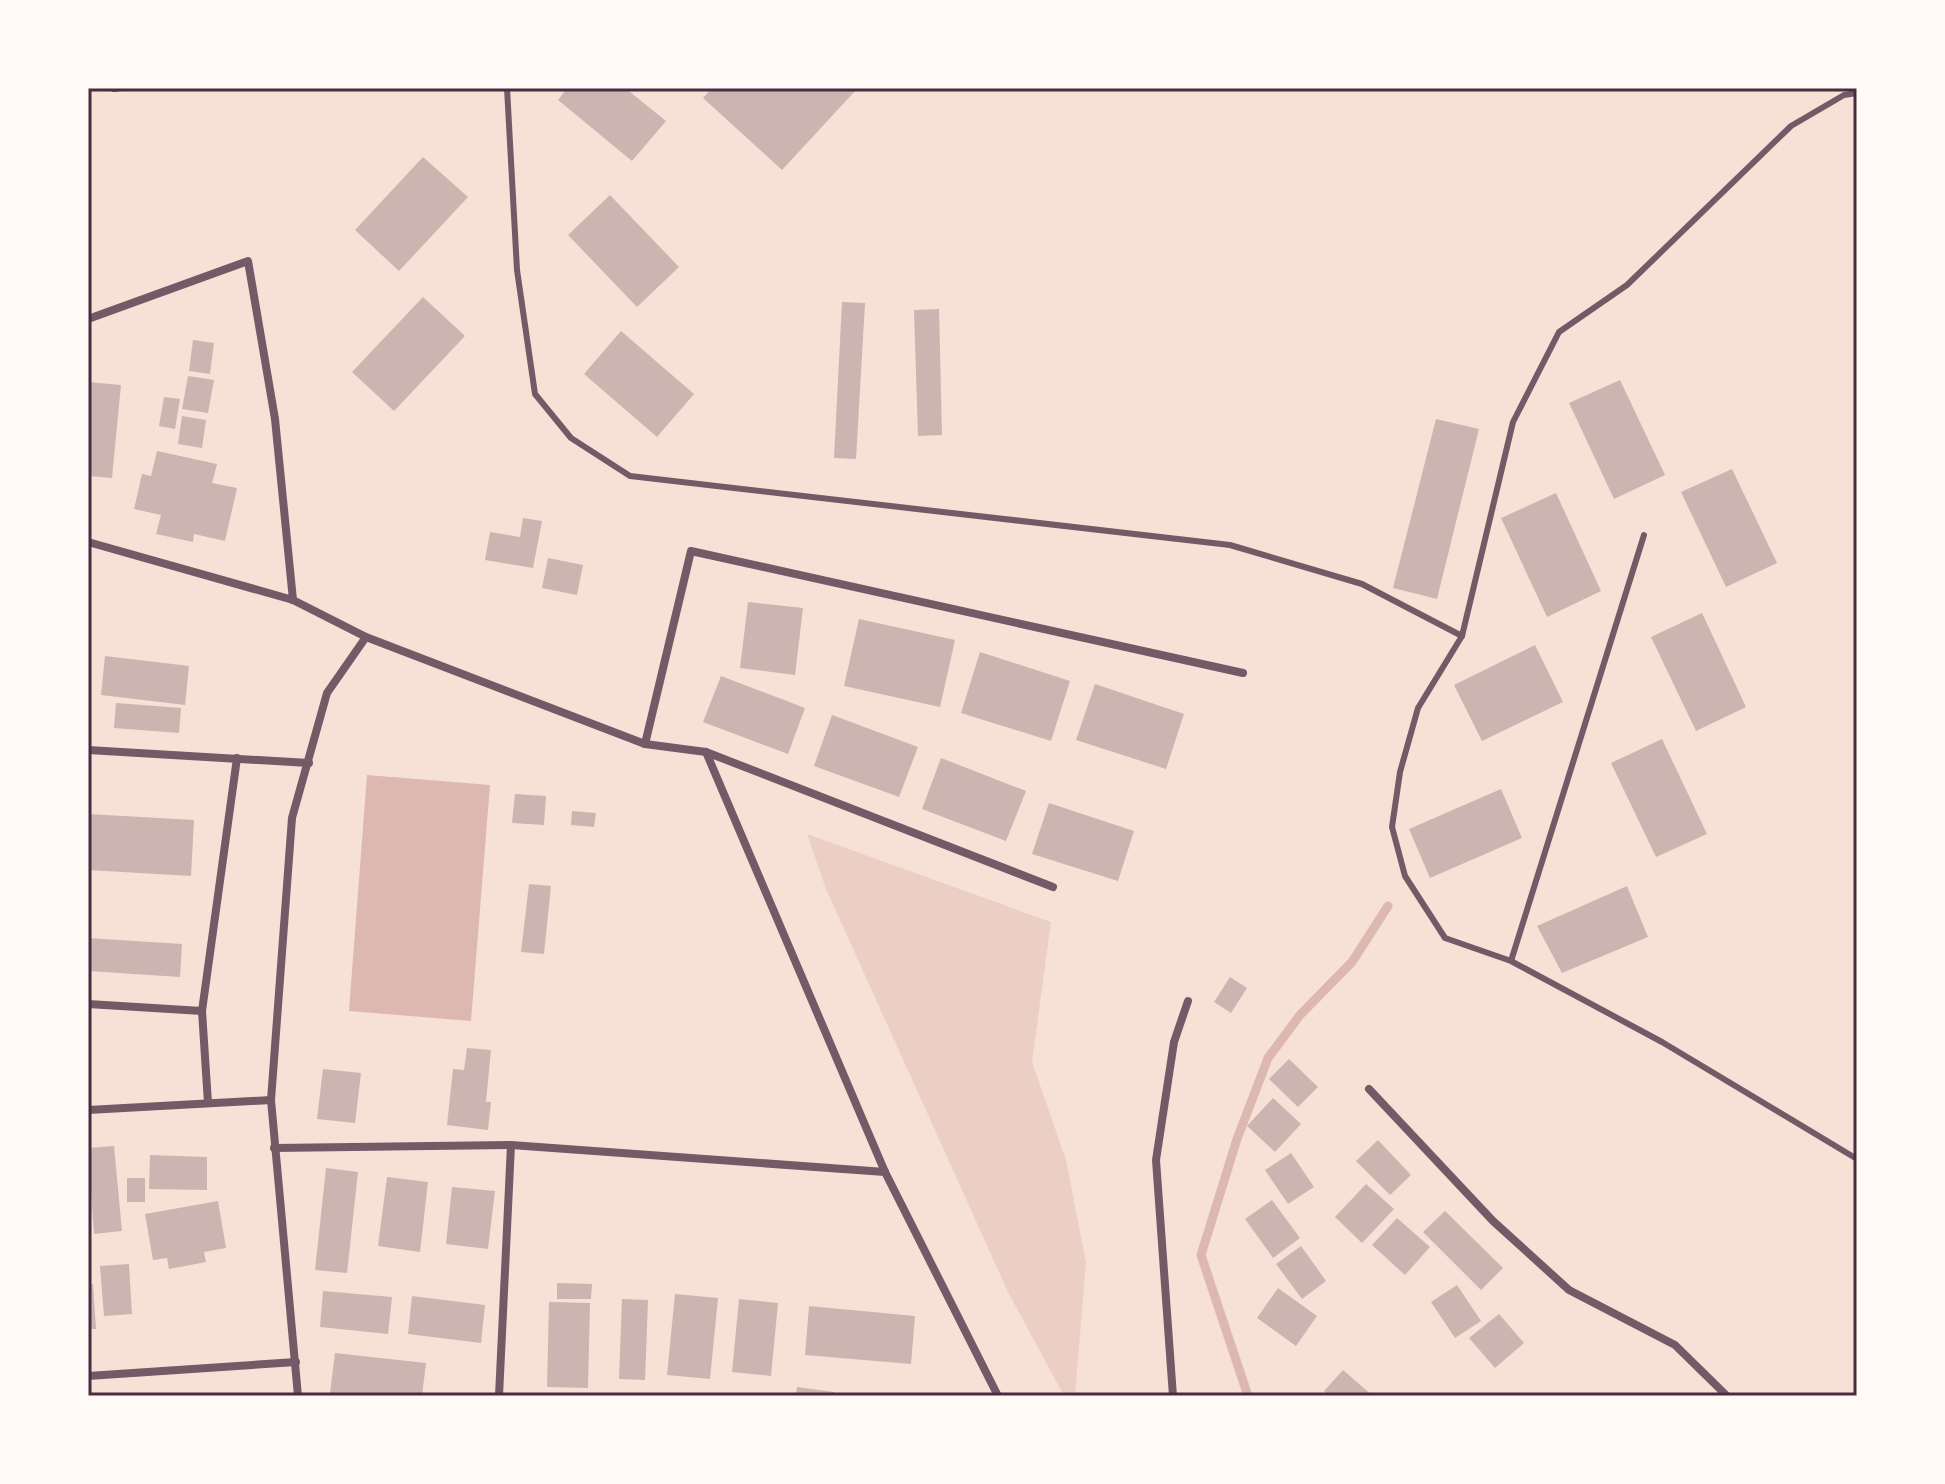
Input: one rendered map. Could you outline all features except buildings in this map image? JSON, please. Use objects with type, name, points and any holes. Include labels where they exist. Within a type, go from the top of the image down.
[{"type":"street","points":[[88,319],[248,261],[275,419],[293,600]]},
{"type":"street","points":[[88,542],[293,600],[366,637],[645,744],[706,752],[1053,887]]},
{"type":"street","points":[[645,744],[691,551],[1243,673]]},
{"type":"street","points":[[298,1396],[271,1100],[292,818],[327,693],[366,637]]},
{"type":"street","points":[[88,750],[309,763]]},
{"type":"street","points":[[706,752],[885,1172],[998,1396]]},
{"type":"street","points":[[208,1103],[202,1011],[237,758]]},
{"type":"street","points":[[1173,1396],[1156,1160],[1174,1042],[1188,1001]]},
{"type":"street","points":[[88,1004],[202,1011]]},
{"type":"street","points":[[1369,1089],[1493,1221],[1569,1290],[1675,1345],[1727,1396]]},
{"type":"street","points":[[88,1110],[271,1100]]},
{"type":"street","points":[[274,1148],[511,1145],[885,1172]]},
{"type":"street","points":[[499,1396],[511,1145]]},
{"type":"street","points":[[88,1376],[296,1362]]},
{"type":"lane","points":[[114,89],[121,88]]},
{"type":"lane","points":[[507,88],[517,270],[535,394],[571,438],[630,476],[1230,545],[1362,584],[1462,636]]},
{"type":"lane","points":[[1857,93],[1844,95],[1791,126],[1627,285],[1559,332],[1513,422],[1462,636],[1418,708],[1400,772],[1392,827],[1405,876],[1445,938],[1511,961],[1662,1042],[1857,1159]]},
{"type":"lane","points":[[1511,961],[1644,535]]},
{"type":"shaded area","points":[[367,775],[490,785],[471,1021],[349,1011]]},
{"type":"shaded area","points":[[807,834],[1051,922],[1032,1062],[1066,1160],[1086,1262],[1075,1396],[1064,1396],[1008,1292],[826,889]]},
{"type":"waterway","points":[[1248,1396],[1201,1255],[1237,1139],[1268,1058],[1300,1015],[1352,962],[1388,906]]}]
